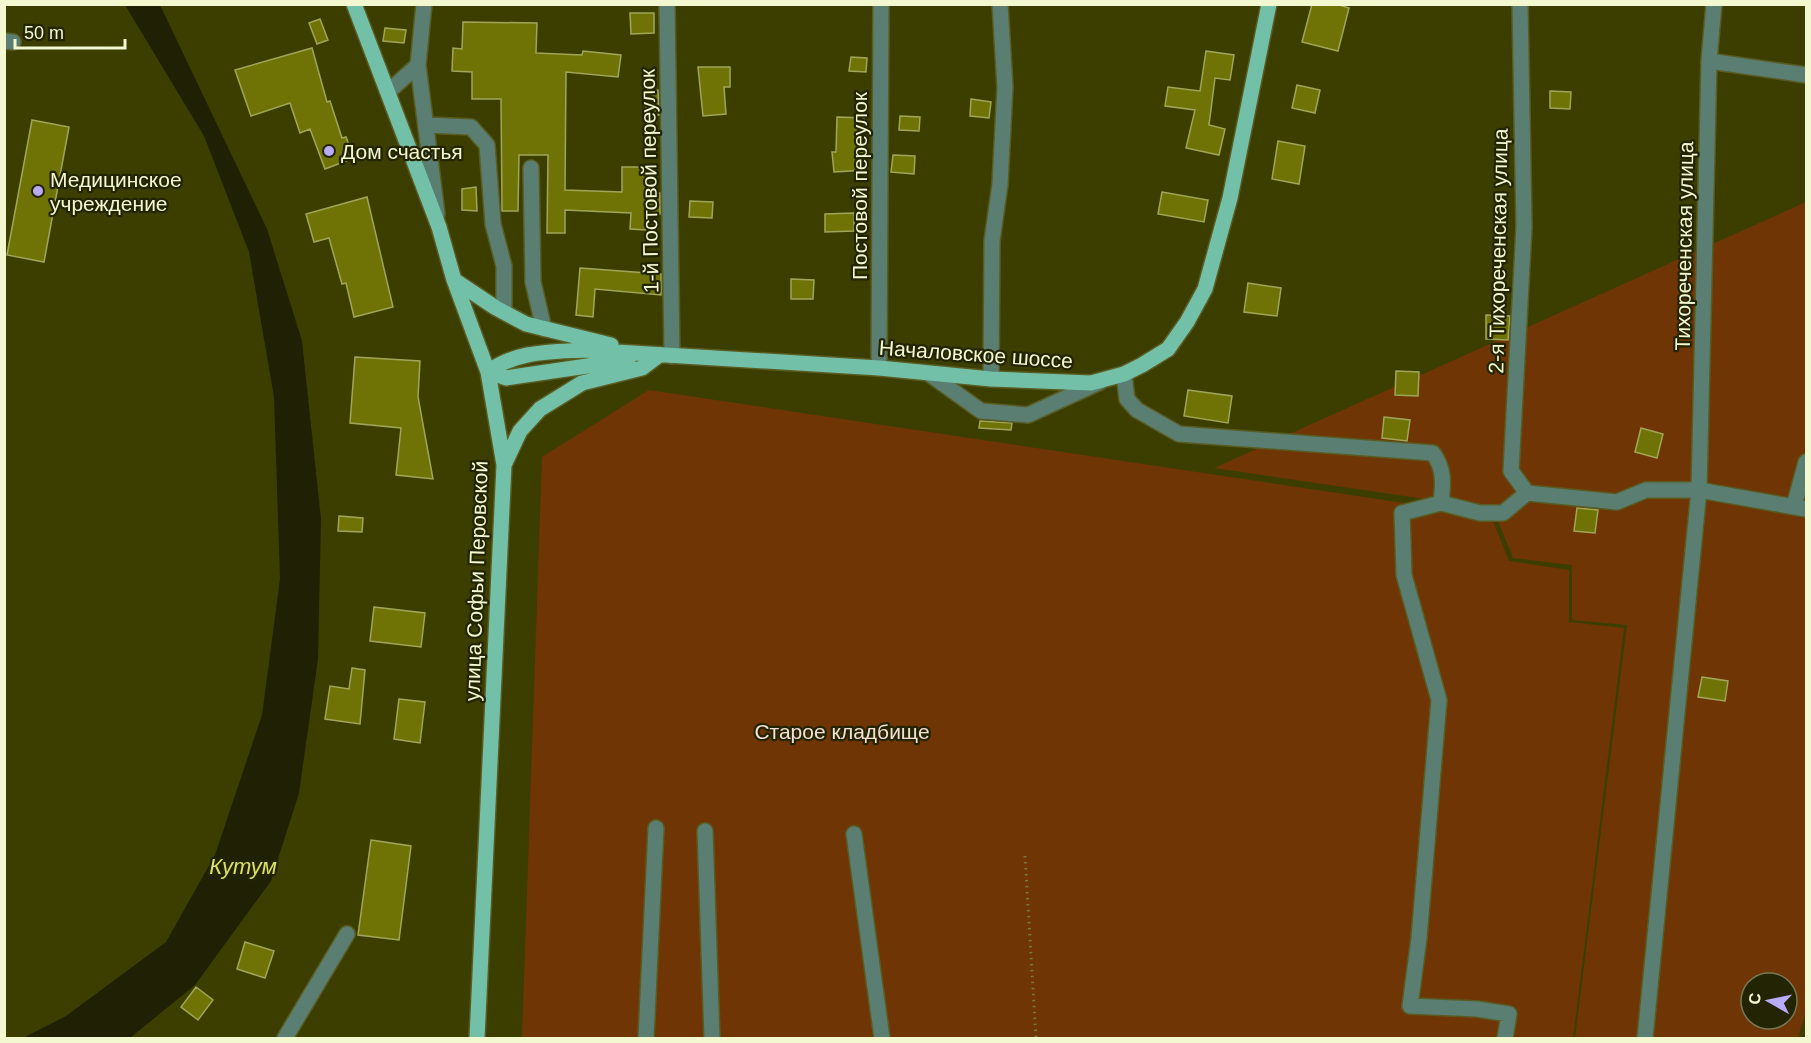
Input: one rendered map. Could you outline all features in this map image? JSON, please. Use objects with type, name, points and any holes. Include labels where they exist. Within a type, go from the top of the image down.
[{"type":"main road","name":"улица Софьи Перовской","points":[[354,4],[439,227],[454,280],[488,372],[504,465],[477,1038]]},
{"type":"main road","name":"Началовское шоссе","points":[[488,372],[505,359],[541,352],[584,350],[879,368],[991,379],[1091,383],[1117,376],[1168,349],[1187,322],[1205,289],[1230,198],[1269,4]]},
{"type":"main road","points":[[454,280],[504,312],[544,329],[665,356]]},
{"type":"main road","points":[[504,465],[520,431],[540,409],[582,383],[642,368],[665,356]]},
{"type":"street","points":[[424,4],[418,65],[439,227]]},
{"type":"street","name":"1-й Постовой переулок","points":[[665,356],[667,4]]},
{"type":"street","name":"Постовой переулок","points":[[879,368],[881,4]]},
{"type":"street","points":[[991,379],[992,241],[1000,184],[1005,87],[1000,4]]},
{"type":"street","name":"2-я Тихореченская улица","points":[[1520,4],[1524,228],[1511,471],[1527,493]]},
{"type":"street","name":"Тихореченская улица","points":[[1645,1038],[1699,489],[1709,61],[1714,4]]},
{"type":"street","points":[[1709,61],[1806,75]]},
{"type":"street","points":[[389,91],[418,65]]},
{"type":"street","points":[[426,126],[471,127],[487,145],[492,224],[504,266],[504,312]]},
{"type":"street","points":[[531,168],[533,282],[544,329]]},
{"type":"street","points":[[928,373],[981,411],[1028,415],[1117,376],[1127,399],[1137,410],[1179,434],[1433,453],[1440,464],[1443,478],[1441,503]]},
{"type":"street","points":[[1506,1037],[1509,1014],[1477,1009],[1410,1006],[1419,938],[1439,700],[1404,575],[1401,513],[1441,503],[1480,513],[1503,513],[1527,493],[1617,502],[1646,490],[1699,489],[1800,508],[1806,462]]},
{"type":"street","points":[[646,1038],[656,828]]},
{"type":"street","points":[[705,831],[712,1038]]},
{"type":"street","points":[[854,834],[882,1038]]},
{"type":"street","points":[[285,1038],[347,934]]},
{"type":"path","points":[[1025,856],[1036,1038]]},
{"type":"green space","points":[[1806,202],[1806,1012],[1798,1038],[1575,1038],[1627,625],[1572,620],[1572,565],[1513,558],[1493,509],[1214,468]]},
{"type":"green space","name":"Старое кладбище","points":[[649,390],[1491,516],[1509,561],[1569,570],[1569,622],[1624,628],[1573,1038],[522,1038],[542,457]]},
{"type":"water","name":"Кутум","points":[[125,5],[160,5],[267,229],[302,341],[321,519],[318,659],[299,793],[271,881],[195,985],[130,1038],[23,1038],[66,1016],[166,942],[215,855],[262,715],[280,579],[274,397],[249,252],[204,136]]},
{"type":"building","points":[[1312,4],[1336,4],[1349,8],[1338,51],[1302,42]]},
{"type":"building","points":[[630,13],[654,13],[654,33],[631,34]]},
{"type":"building","points":[[320,19],[328,40],[317,44],[309,23]]},
{"type":"building","points":[[463,22],[537,23],[536,53],[582,55],[583,51],[621,55],[618,77],[566,72],[565,190],[622,192],[622,167],[646,167],[647,193],[660,193],[660,214],[647,214],[646,230],[630,229],[631,213],[565,210],[565,233],[547,233],[548,155],[519,155],[518,211],[502,211],[501,99],[472,99],[472,72],[452,71],[453,48],[462,49]]},
{"type":"building","points":[[385,28],[406,30],[404,43],[383,41]]},
{"type":"building","points":[[312,48],[327,102],[330,101],[342,138],[346,137],[354,158],[325,169],[310,129],[300,133],[290,103],[251,116],[235,70]]},
{"type":"building","points":[[1206,51],[1234,55],[1230,80],[1215,78],[1209,125],[1225,129],[1219,155],[1186,148],[1195,110],[1165,106],[1168,87],[1200,91]]},
{"type":"building","points":[[851,57],[867,58],[866,72],[849,71]]},
{"type":"building","points":[[698,67],[730,67],[730,87],[724,87],[726,114],[703,116]]},
{"type":"building","points":[[1297,85],[1320,90],[1315,113],[1292,108]]},
{"type":"building","points":[[658,90],[659,115],[647,116],[644,92]]},
{"type":"building","points":[[1550,91],[1571,92],[1570,109],[1550,108]]},
{"type":"building","points":[[971,99],[991,102],[989,118],[970,116]]},
{"type":"building","points":[[900,116],[920,117],[919,131],[899,130]]},
{"type":"building","points":[[837,117],[864,118],[867,170],[834,172],[832,152],[836,152]]},
{"type":"building","name":"Медицинское учреждение","points":[[32,120],[69,127],[44,262],[7,255]]},
{"type":"building","points":[[1278,141],[1305,146],[1299,184],[1272,179]]},
{"type":"building","points":[[893,155],[915,156],[914,174],[891,172]]},
{"type":"building","points":[[476,187],[477,211],[462,210],[462,189]]},
{"type":"building","points":[[1162,192],[1208,200],[1204,222],[1158,214]]},
{"type":"building","points":[[367,197],[393,307],[354,317],[346,283],[342,284],[329,238],[314,242],[306,214]]},
{"type":"building","points":[[690,201],[713,202],[712,218],[689,217]]},
{"type":"building","points":[[854,213],[854,231],[825,232],[825,214]]},
{"type":"building","points":[[580,268],[661,274],[661,295],[595,289],[593,317],[576,315]]},
{"type":"building","points":[[791,279],[814,280],[813,299],[791,299]]},
{"type":"building","points":[[1248,283],[1281,288],[1277,316],[1244,312]]},
{"type":"building","points":[[1486,315],[1510,316],[1508,340],[1486,339]]},
{"type":"building","points":[[355,357],[420,361],[418,397],[433,479],[396,475],[401,428],[350,423]]},
{"type":"building","points":[[1396,371],[1419,372],[1418,396],[1395,395]]},
{"type":"building","points":[[1188,390],[1232,396],[1228,423],[1184,416]]},
{"type":"building","points":[[1384,417],[1410,420],[1407,441],[1382,438]]},
{"type":"building","points":[[980,421],[1012,423],[1011,430],[979,428]]},
{"type":"building","points":[[1641,428],[1663,434],[1657,458],[1635,452]]},
{"type":"building","points":[[1577,508],[1598,510],[1595,533],[1574,531]]},
{"type":"building","points":[[339,516],[363,518],[362,532],[338,531]]},
{"type":"building","points":[[374,607],[425,613],[421,647],[370,641]]},
{"type":"building","points":[[352,668],[365,670],[360,724],[325,719],[330,686],[349,689]]},
{"type":"building","points":[[1702,677],[1728,681],[1725,701],[1698,697]]},
{"type":"building","points":[[399,699],[425,702],[420,743],[394,739]]},
{"type":"building","points":[[371,840],[411,846],[399,940],[358,935]]},
{"type":"building","points":[[245,942],[274,951],[265,978],[237,969]]},
{"type":"building","points":[[196,987],[213,1000],[198,1020],[181,1007]]},
{"type":"place","name":"Дом счастья","points":[[329,151]]},
{"type":"place","name":"Медицинское учреждение","points":[[38,191]]}]
